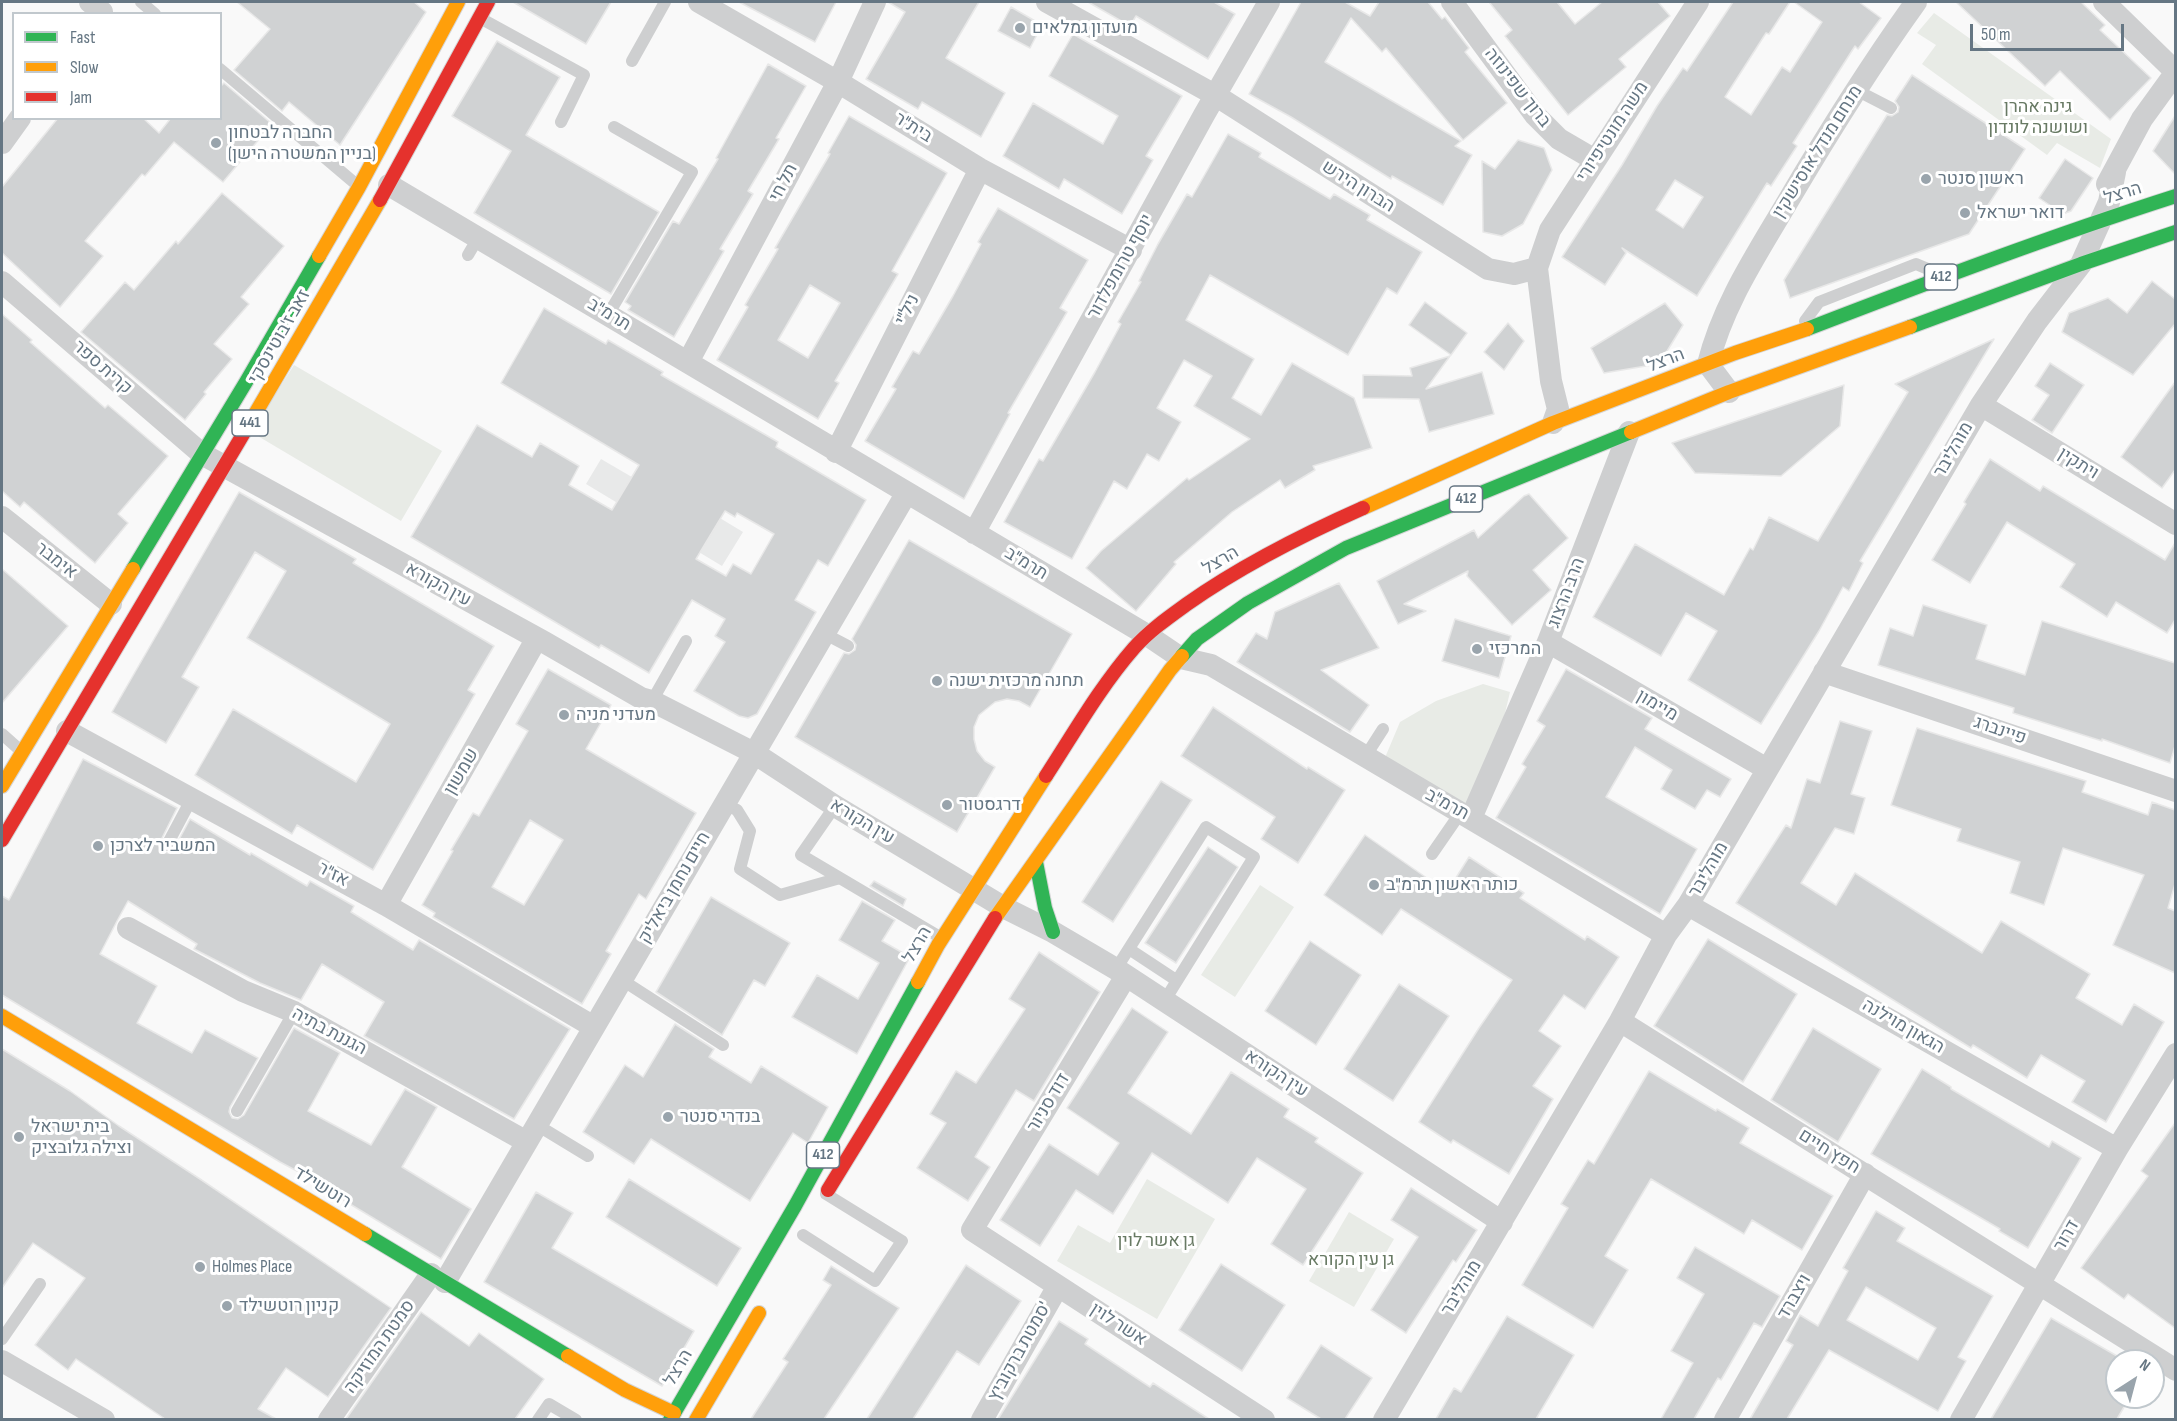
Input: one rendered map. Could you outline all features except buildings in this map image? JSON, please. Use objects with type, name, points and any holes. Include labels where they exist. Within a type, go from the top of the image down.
[{"type":"main road","name":"זאב ז'בוטינסקי","points":[[2,786],[202,454],[359,187],[458,2]]},
{"type":"main road","points":[[458,2],[479,18]]},
{"type":"main road","name":"זאב ז'בוטינסקי","points":[[2,840],[224,468],[338,287],[389,185],[488,2]]},
{"type":"main road","name":"הרצל","points":[[669,1417],[795,1206],[938,945],[1103,688],[1147,635],[1221,580],[1324,525],[1553,423],[1944,276],[2091,223],[2175,196]]},
{"type":"main road","name":"412","points":[[823,1199],[1003,907],[1144,706],[1197,639],[1248,603],[1346,548],[1729,392],[2175,232]]},
{"type":"main road","points":[[1036,862],[1045,908],[1053,932]]},
{"type":"main road","name":"רוטשילד","points":[[2,1016],[669,1417]]},
{"type":"main road","points":[[696,1419],[768,1297]]},
{"type":"main road","name":"רוטשילד","points":[[624,1390],[653,1415],[669,1417]]},
{"type":"street","name":"בית\"ר","points":[[699,2],[838,82],[980,169],[1131,250]]},
{"type":"street","name":"תל חי","points":[[688,362],[838,82],[875,2]]},
{"type":"street","name":"הברון הירש","points":[[1047,2],[1215,96],[1488,269],[1514,274],[1537,268]]},
{"type":"street","name":"יוסף טרומפלדור","points":[[974,533],[1269,2]]},
{"type":"street","name":"ברוך שפינוזה","points":[[1452,2],[1535,115],[1559,138],[1595,160]]},
{"type":"street","points":[[2091,223],[2109,202],[2115,172],[2142,119],[2175,72],[2104,2]]},
{"type":"street","name":"משה מונטיפיורי","points":[[1537,268],[1550,230],[1694,3]]},
{"type":"street","name":"מנחם מנדל אוסישקין","points":[[1708,364],[1714,338],[1733,293],[1907,5]]},
{"type":"street","points":[[2,143],[19,120]]},
{"type":"street","name":"ניל\"י","points":[[836,452],[980,169]]},
{"type":"street","points":[[2115,172],[2116,189],[2122,200],[2141,207]]},
{"type":"street","name":"תרמ\"ב","points":[[389,185],[473,246],[608,315],[1147,635],[1181,658],[1211,665],[1666,935]]},
{"type":"street","name":"מוהליבר","points":[[1384,1419],[1620,1021],[1666,935],[1688,905],[1981,405],[2037,321],[2081,264],[2091,223]]},
{"type":"street","name":"מוהליבר","points":[[2037,321],[2060,273],[2091,223]]},
{"type":"street","points":[[1537,268],[1551,381],[1558,409],[1553,423]]},
{"type":"street","name":"קרית ספר","points":[[2,282],[202,454]]},
{"type":"street","name":"מנחם מנדל אוסישקין","points":[[1728,307],[1729,339],[1735,353],[1729,392]]},
{"type":"street","points":[[1708,364],[1729,392]]},
{"type":"street","name":"ויתקין","points":[[1981,405],[2175,524]]},
{"type":"street","name":"הרב הרצוג","points":[[1466,815],[1548,642],[1629,432]]},
{"type":"street","name":"עין הקורא","points":[[202,454],[537,638],[641,698],[652,701],[754,753],[835,806],[1003,907],[1053,932],[1121,972],[1502,1221]]},
{"type":"street","name":"חיים נחמן ביאליק","points":[[438,1278],[532,1134],[906,494]]},
{"type":"street","name":"אימבר","points":[[2,517],[111,604]]},
{"type":"street","name":"שמשון","points":[[386,905],[537,638]]},
{"type":"street","name":"מיימון","points":[[1548,642],[1767,769]]},
{"type":"street","name":"פיינברג","points":[[1824,672],[2175,790]]},
{"type":"street","name":"אז\"ר","points":[[67,731],[386,905],[594,1028]]},
{"type":"street","name":"הגאון מוילנה","points":[[1688,905],[2117,1149]]},
{"type":"street","name":"הגננת בתיה","points":[[128,928],[243,991],[294,1012],[532,1134]]},
{"type":"street","name":"דוד סניור","points":[[972,1230],[1121,972]]},
{"type":"street","name":"חפץ חיים","points":[[1620,1021],[1865,1174],[2044,1275],[2067,1301],[2175,1371]]},
{"type":"street","name":"דרור","points":[[1961,1419],[2117,1149],[2175,1054]]},
{"type":"street","name":"ויצברד","points":[[1725,1419],[1865,1174]]},
{"type":"street","name":"אשר לוין","points":[[972,1230],[1264,1419]]},
{"type":"street","name":"סמטת המוזיקה","points":[[329,1419],[438,1278]]},
{"type":"street","name":"סמטת ברקוביץ'","points":[[982,1419],[1058,1286]]},
{"type":"street","points":[[2,1361],[90,1416]]},
{"type":"lane","points":[[141,2],[153,12]]},
{"type":"lane","points":[[632,61],[665,2]]},
{"type":"lane","points":[[479,18],[584,75],[561,122]]},
{"type":"lane","points":[[222,71],[359,187]]},
{"type":"lane","points":[[1856,90],[1891,108]]},
{"type":"lane","points":[[608,315],[692,172],[614,127]]},
{"type":"lane","points":[[1794,334],[1819,302],[1916,264],[1944,276]]},
{"type":"lane","points":[[825,634],[848,646]]},
{"type":"lane","points":[[652,701],[686,641]]},
{"type":"lane","points":[[1365,757],[1383,729]]},
{"type":"lane","points":[[2,734],[22,752]]},
{"type":"lane","points":[[167,845],[192,798]]},
{"type":"lane","points":[[724,804],[738,810],[750,831],[740,869],[780,895],[840,878]]},
{"type":"lane","points":[[835,806],[801,855],[938,936],[938,945]]},
{"type":"lane","points":[[1432,854],[1466,815]]},
{"type":"lane","points":[[1121,972],[1129,949],[1206,827],[1254,856],[1165,1000]]},
{"type":"lane","points":[[1129,949],[1176,980]]},
{"type":"lane","points":[[622,980],[723,1045]]},
{"type":"lane","points":[[237,1110],[294,1012]]},
{"type":"lane","points":[[532,1134],[588,1156]]},
{"type":"lane","points":[[804,1234],[875,1281],[902,1241],[823,1199]]},
{"type":"lane","points":[[2,1340],[40,1284]]},
{"type":"lane","points":[[538,1419],[549,1404],[576,1419]]},
{"type":"shaded area","points":[[601,459],[637,480],[642,471],[743,532],[722,566],[586,484]]},
{"type":"green space","name":"גינה אהרן ושושנה לונדון","points":[[1934,13],[2111,139],[2100,168],[2057,143],[2047,155],[1922,64],[1936,45],[1917,33]]},
{"type":"green space","points":[[294,365],[442,451],[401,521],[251,432]]},
{"type":"green space","points":[[1483,684],[1510,692],[1500,734],[1465,808],[1384,760],[1400,722],[1436,701]]},
{"type":"green space","points":[[1260,885],[1294,907],[1235,997],[1201,975]]},
{"type":"green space","name":"גן אשר לוין","points":[[1147,1179],[1215,1219],[1157,1319],[1057,1261],[1078,1225],[1110,1243]]},
{"type":"green space","name":"גן עין הקורא","points":[[1349,1212],[1394,1239],[1354,1307],[1309,1281]]},
{"type":"traffic: fast","points":[[1807,329],[1990,260],[2176,196]]},
{"type":"traffic: fast","points":[[1910,327],[2081,264],[2176,232]]},
{"type":"traffic: fast","points":[[133,569],[319,256]]},
{"type":"traffic: fast","points":[[1182,656],[1197,639],[1248,603],[1346,548],[1631,432]]},
{"type":"traffic: fast","points":[[1036,862],[1045,908],[1053,932]]},
{"type":"traffic: fast","points":[[670,1420],[795,1206],[918,982]]},
{"type":"traffic: fast","points":[[365,1234],[568,1356]]},
{"type":"traffic: slow","points":[[319,256],[359,187],[458,2]]},
{"type":"traffic: slow","points":[[248,426],[380,200]]},
{"type":"traffic: slow","points":[[1631,432],[1729,392],[1910,327]]},
{"type":"traffic: slow","points":[[1363,508],[1553,423],[1735,353],[1807,329]]},
{"type":"traffic: slow","points":[[2,786],[133,569]]},
{"type":"traffic: slow","points":[[995,918],[1182,656]]},
{"type":"traffic: slow","points":[[918,982],[938,945],[1046,776]]},
{"type":"traffic: slow","points":[[2,1016],[365,1234]]},
{"type":"traffic: slow","points":[[696,1420],[759,1313]]},
{"type":"traffic: slow","points":[[568,1356],[625,1390],[674,1413]]},
{"type":"traffic: jam","points":[[380,200],[488,2]]},
{"type":"traffic: jam","points":[[2,840],[248,426]]},
{"type":"traffic: jam","points":[[1046,776],[1110,678],[1134,648],[1153,630],[1208,590],[1250,564],[1363,508]]},
{"type":"traffic: jam","points":[[828,1190],[995,918]]},
{"type":"place","name":"מועדון גמלאים","points":[[1020,28]]},
{"type":"place","name":"החברה לבטחון (בניין המשטרה הישן)","points":[[216,143]]},
{"type":"place","name":"ראשון סנטר","points":[[1926,179]]},
{"type":"place","name":"דואר ישראל","points":[[1965,213]]},
{"type":"place","name":"המרכזי","points":[[1477,649]]},
{"type":"place","name":"תחנה מרכזית ישנה","points":[[937,681]]},
{"type":"place","name":"מעדני מניה","points":[[564,715]]},
{"type":"place","name":"דרגסטור","points":[[947,805]]},
{"type":"place","name":"המשביר לצרכן","points":[[98,846]]},
{"type":"place","name":"כותר ראשון תרמ\"ב","points":[[1374,885]]},
{"type":"place","name":"בנדרי סנטר","points":[[668,1117]]},
{"type":"place","name":"בית ישראל וצילה גלובציק","points":[[19,1137]]},
{"type":"place","name":"Holmes Place","points":[[200,1267]]},
{"type":"place","name":"קניון רוטשילד","points":[[227,1306]]}]
